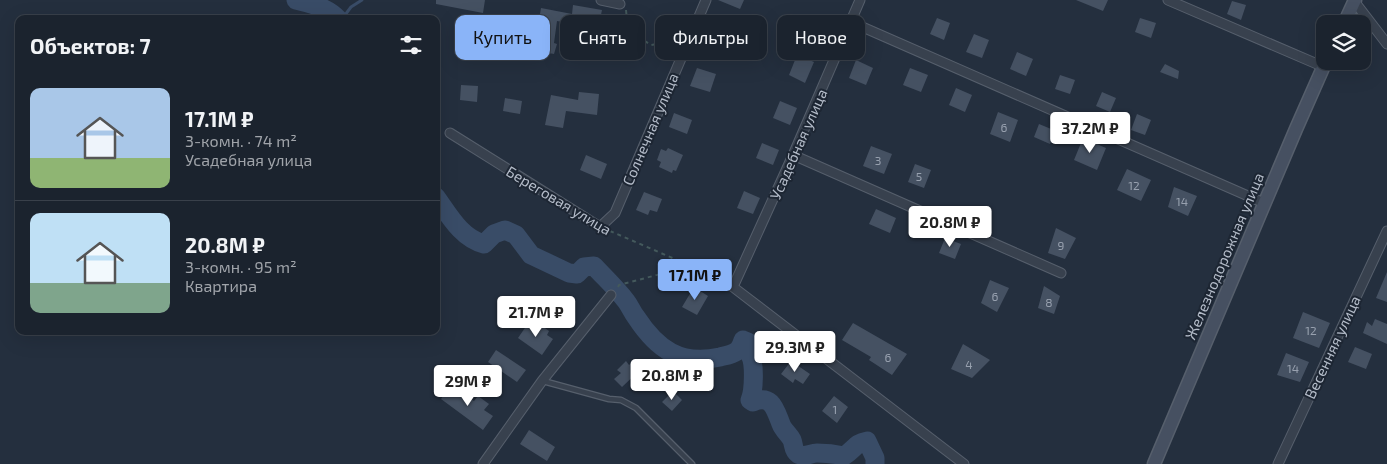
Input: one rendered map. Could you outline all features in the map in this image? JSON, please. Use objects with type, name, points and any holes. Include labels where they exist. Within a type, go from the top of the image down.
[{"type":"street","points":[[601,0],[620,4]]},
{"type":"street","name":"Солнечная улица","points":[[699,15],[706,0]]},
{"type":"street","name":"Усадебная улица","points":[[854,15],[860,0]]},
{"type":"street","points":[[1168,0],[1316,60]]},
{"type":"street","points":[[1348,15],[1354,0]]},
{"type":"street","points":[[1354,0],[1387,44]]},
{"type":"street","points":[[865,28],[1264,203]]},
{"type":"street","name":"Солнечная улица","points":[[600,227],[615,213],[679,60]]},
{"type":"street","name":"Усадебная улица","points":[[733,287],[834,60]]},
{"type":"street","name":"Железнодорожная улица","points":[[1154,464],[1322,70]]},
{"type":"street","name":"Береговая улица","points":[[450,133],[600,227]]},
{"type":"street","points":[[793,155],[1061,273]]},
{"type":"street","name":"Весенняя улица","points":[[1278,464],[1387,231]]},
{"type":"street","points":[[733,287],[964,464]]},
{"type":"street","points":[[483,464],[542,381],[611,295]]},
{"type":"lane","points":[[542,381],[609,399],[621,400],[636,408],[692,464]]},
{"type":"path","points":[[620,4],[625,6],[628,30],[651,45],[655,44]]},
{"type":"path","name":"Береговая улица","points":[[600,227],[691,266],[733,287]]},
{"type":"path","points":[[619,285],[691,266]]},
{"type":"water","points":[[520,235],[531,241],[529,253],[520,251],[516,246]]},
{"type":"building","points":[[436,0],[485,0],[483,13],[436,4]]},
{"type":"building","points":[[718,0],[744,0],[740,9]]},
{"type":"building","points":[[1076,0],[1108,0],[1103,11]]},
{"type":"building","points":[[1232,1],[1246,5],[1241,20],[1227,14]]},
{"type":"building","points":[[573,5],[602,10],[601,15],[560,15],[560,22],[557,21],[554,43],[557,44],[554,54],[550,53],[550,15],[540,15],[541,8],[572,14]]},
{"type":"building","points":[[937,18],[950,23],[944,40],[930,34]]},
{"type":"building","points":[[1140,18],[1156,23],[1151,38],[1135,32]]},
{"type":"building","points":[[974,34],[989,40],[982,58],[966,52]]},
{"type":"building","points":[[1017,52],[1033,59],[1026,76],[1010,69]]},
{"type":"building","points":[[795,60],[814,62],[805,83],[789,75]]},
{"type":"building","points":[[856,60],[873,68],[866,85],[849,78]]},
{"type":"building","points":[[1165,64],[1179,71],[1178,79],[1160,72]]},
{"type":"building","points":[[697,68],[716,74],[710,92],[690,86]]},
{"type":"building","points":[[910,68],[928,75],[921,92],[903,85]]},
{"type":"building","points":[[1060,75],[1075,80],[1070,94],[1055,89]]},
{"type":"building","points":[[461,85],[478,86],[477,102],[460,100]]},
{"type":"building","points":[[956,88],[972,95],[965,112],[949,105]]},
{"type":"building","points":[[579,92],[599,94],[597,115],[566,111],[563,128],[545,125],[551,95],[578,100]]},
{"type":"building","points":[[1102,92],[1116,98],[1110,112],[1096,106]]},
{"type":"building","points":[[505,98],[522,101],[520,114],[503,111]]},
{"type":"building","points":[[780,101],[797,108],[790,125],[773,118]]},
{"type":"building","points":[[998,112],[1018,120],[1010,142],[990,134]]},
{"type":"building","points":[[674,113],[692,120],[687,134],[669,127]]},
{"type":"building","points":[[1137,114],[1151,120],[1145,135],[1131,130]]},
{"type":"building","points":[[1039,124],[1056,131],[1050,144],[1034,137]]},
{"type":"building","points":[[1083,138],[1106,148],[1097,170],[1074,160]]},
{"type":"building","points":[[762,143],[779,150],[773,165],[756,158]]},
{"type":"building","points":[[871,146],[892,154],[884,174],[863,166]]},
{"type":"building","points":[[668,148],[683,155],[676,171],[673,170],[672,173],[659,167],[661,162],[657,160],[661,149],[666,151]]},
{"type":"building","points":[[586,155],[607,164],[601,179],[580,170]]},
{"type":"building","points":[[915,164],[931,170],[924,188],[908,182]]},
{"type":"building","points":[[1127,169],[1151,180],[1141,201],[1117,190]]},
{"type":"building","points":[[1174,187],[1197,196],[1188,216],[1168,207]]},
{"type":"building","points":[[744,191],[760,198],[753,214],[737,208]]},
{"type":"building","points":[[644,192],[662,199],[657,212],[650,210],[648,215],[636,210]]},
{"type":"building","points":[[876,209],[896,218],[890,233],[869,224]]},
{"type":"building","points":[[1056,228],[1076,238],[1065,259],[1048,253]]},
{"type":"building","points":[[945,238],[961,244],[955,259],[939,253]]},
{"type":"building","points":[[1387,272],[1387,302],[1376,298]]},
{"type":"building","points":[[990,280],[1009,288],[997,312],[981,303]]},
{"type":"building","points":[[1044,286],[1060,296],[1054,314],[1038,308]]},
{"type":"building","points":[[694,287],[708,296],[697,315],[682,307]]},
{"type":"building","points":[[1303,312],[1330,323],[1319,348],[1293,338]]},
{"type":"building","points":[[1375,319],[1387,324],[1387,344],[1363,333],[1367,322],[1372,326]]},
{"type":"building","points":[[529,322],[535,327],[538,323],[549,331],[547,335],[553,339],[542,355],[518,338]]},
{"type":"building","points":[[853,323],[907,354],[892,375],[869,360],[871,357],[842,340]]},
{"type":"building","points":[[963,344],[990,360],[972,378],[951,369]]},
{"type":"building","points":[[1355,347],[1372,354],[1366,369],[1348,362]]},
{"type":"building","points":[[496,350],[526,370],[517,382],[488,362]]},
{"type":"building","points":[[1286,353],[1309,362],[1300,382],[1277,375]]},
{"type":"building","points":[[626,361],[629,365],[634,361],[641,369],[622,387],[614,379],[621,373],[617,370]]},
{"type":"building","points":[[791,361],[810,374],[803,384],[795,379],[793,383],[781,374]]},
{"type":"building","points":[[451,385],[474,401],[478,396],[489,404],[484,410],[493,416],[483,430],[441,399]]},
{"type":"building","points":[[673,391],[682,400],[672,411],[662,402]]},
{"type":"building","points":[[834,396],[848,407],[837,423],[822,411]]},
{"type":"building","points":[[529,430],[555,447],[547,461],[520,444]]},
{"type":"waterway","points":[[296,0],[324,9],[334,15]]},
{"type":"waterway","points":[[345,15],[351,7],[362,0]]},
{"type":"waterway","points":[[440,203],[456,225],[476,241],[484,244],[494,234],[505,230],[516,235],[531,255],[569,273],[577,274],[584,267],[594,266],[622,296],[652,338],[661,346],[681,357],[693,359],[720,357],[737,351],[743,340],[748,342],[751,345],[750,355],[753,370],[750,400],[753,402],[765,400],[772,404],[782,426],[792,440],[796,453],[803,456],[817,453],[844,456],[857,445],[867,441],[875,458],[875,464]]}]
